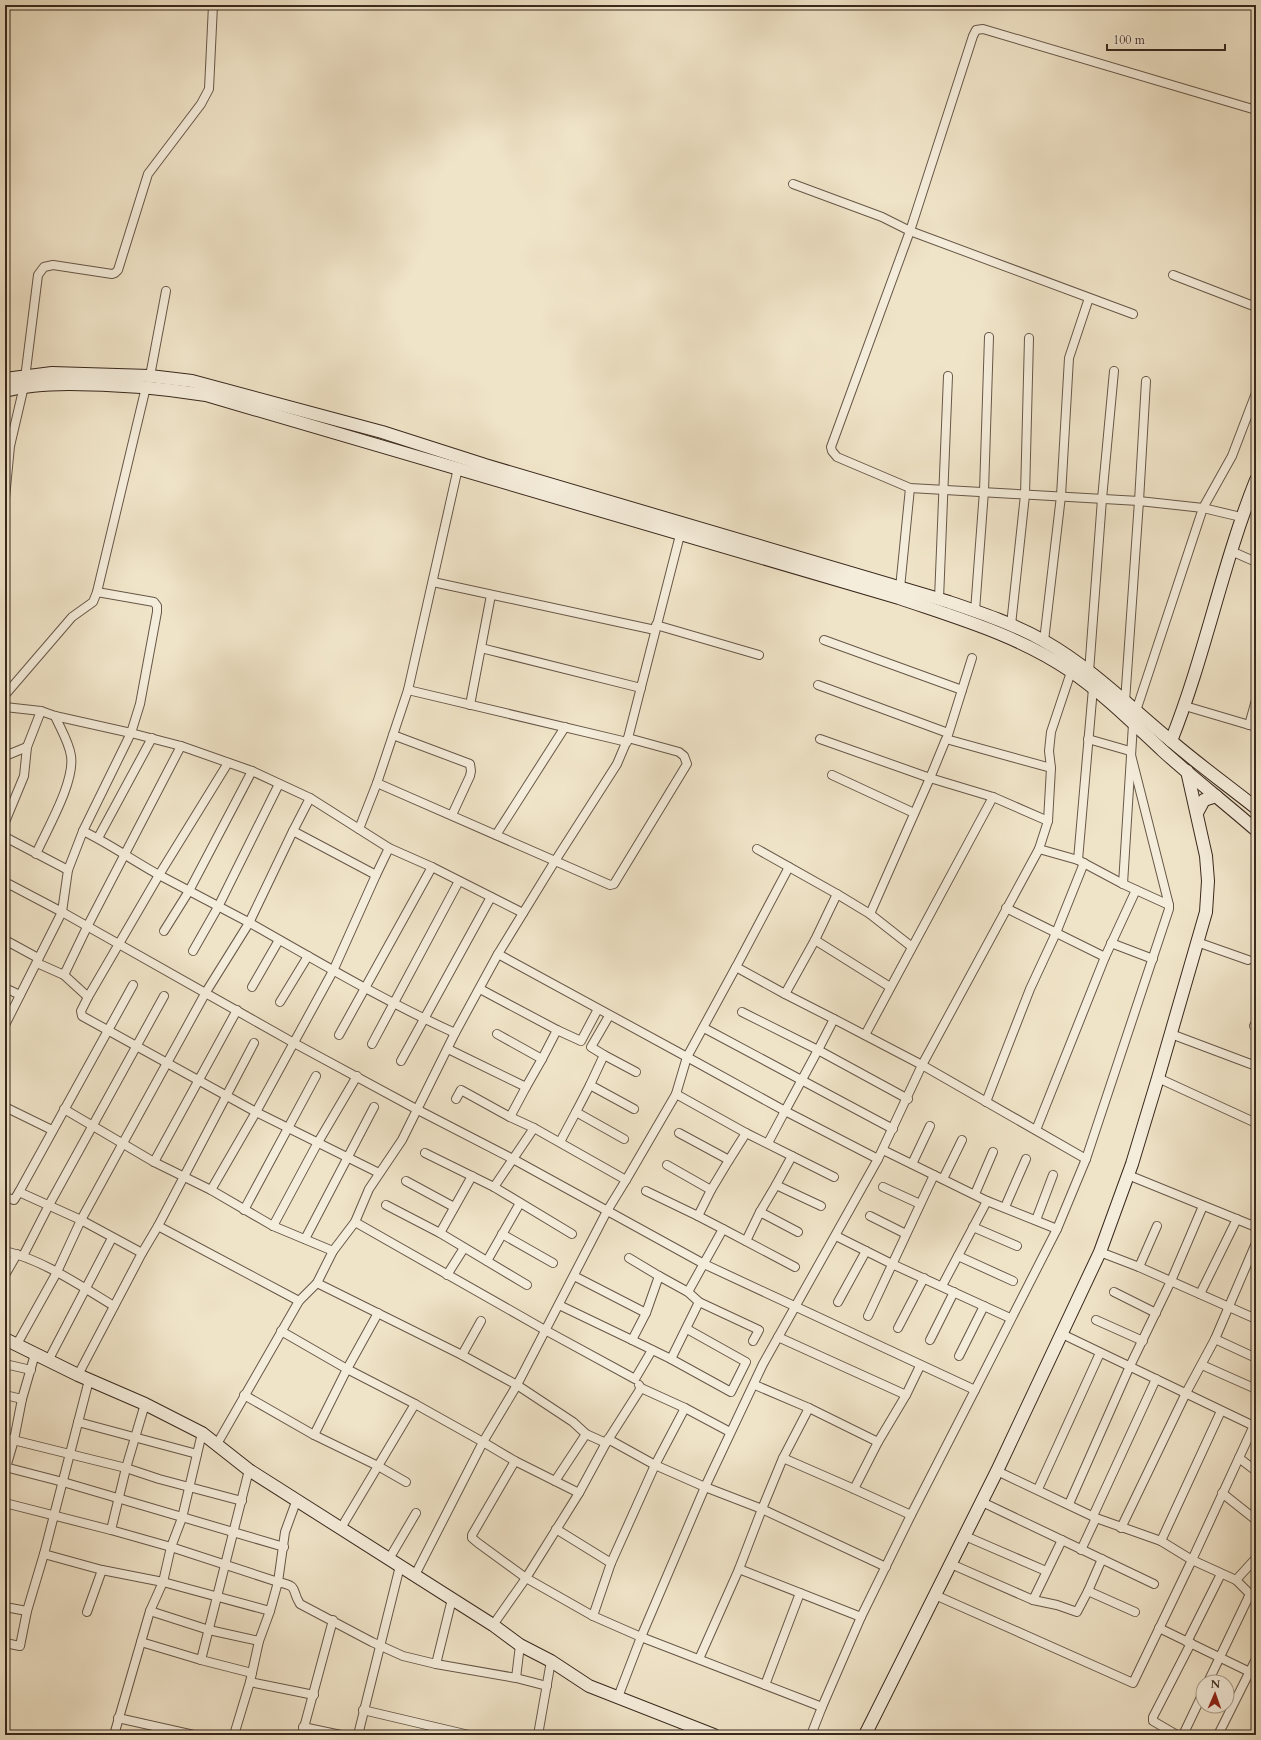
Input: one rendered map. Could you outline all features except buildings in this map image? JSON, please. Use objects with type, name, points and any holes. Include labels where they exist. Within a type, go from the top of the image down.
[{"type":"street","points":[[5,498],[11,440],[24,380],[38,279],[41,270],[52,265],[112,274],[118,270],[148,174],[201,104],[209,89],[213,5]]},
{"type":"street","points":[[1241,517],[1203,508],[1139,501],[910,488],[837,457],[832,451],[831,447],[910,230],[972,36],[976,30],[983,29],[1256,110]]},
{"type":"street","points":[[793,184],[1133,314]]},
{"type":"street","points":[[1173,275],[1256,307]]},
{"type":"street","points":[[5,695],[72,617],[93,602],[97,592],[148,382],[166,291]]},
{"type":"street","points":[[1044,641],[1061,496],[1069,358],[1088,298]]},
{"type":"street","points":[[975,611],[984,491],[989,337]]},
{"type":"street","points":[[1011,625],[1025,495],[1029,338]]},
{"type":"street","points":[[1089,672],[1102,499],[1114,370]]},
{"type":"street","points":[[5,391],[24,380],[52,372],[148,382],[206,395],[899,598],[990,629],[1016,640],[1071,672],[1093,688],[1164,752],[1256,830]]},
{"type":"street","points":[[938,599],[948,376]]},
{"type":"street","points":[[5,379],[24,380]]},
{"type":"street","points":[[148,382],[192,381],[382,432],[492,467],[975,611],[1011,625],[1044,641],[1089,672],[1171,741],[1256,808]]},
{"type":"street","points":[[1125,702],[1146,381]]},
{"type":"street","points":[[1136,711],[1203,508],[1232,456],[1256,392]]},
{"type":"street","points":[[359,829],[377,783],[408,690],[458,468]]},
{"type":"street","points":[[1164,752],[1171,741],[1185,706],[1230,552],[1241,517],[1256,480]]},
{"type":"street","points":[[900,588],[910,488]]},
{"type":"street","points":[[217,1444],[299,1301],[317,1283],[333,1251],[355,1222],[369,1189],[402,1140],[455,1033],[498,954],[617,764],[627,740],[680,535]]},
{"type":"street","points":[[1230,552],[1256,562]]},
{"type":"street","points":[[433,582],[491,595],[656,627],[759,655]]},
{"type":"street","points":[[5,1025],[62,912],[68,870],[83,831],[131,733],[140,704],[157,612],[156,606],[154,602],[97,592]]},
{"type":"street","points":[[470,705],[491,595]]},
{"type":"street","points":[[824,640],[962,690]]},
{"type":"street","points":[[481,648],[641,688]]},
{"type":"street","points":[[870,914],[947,736],[972,658]]},
{"type":"street","points":[[618,1697],[641,1637],[705,1487],[763,1364],[883,1150],[908,1099],[922,1065],[1039,848],[1048,821],[1051,768],[1049,751],[1051,732],[1071,672]]},
{"type":"street","points":[[818,685],[947,736],[1051,768]]},
{"type":"street","points":[[986,1102],[1030,989],[1056,934],[1081,862],[1088,739],[1093,688]]},
{"type":"street","points":[[377,783],[607,885],[612,885],[686,766],[684,756],[679,752],[408,690]]},
{"type":"street","points":[[1185,706],[1253,726],[1256,700]]},
{"type":"street","points":[[5,707],[41,711],[55,716],[152,738],[181,746],[252,772],[310,798],[389,848],[432,867],[523,913]]},
{"type":"street","points":[[5,822],[24,776],[27,748],[41,711]]},
{"type":"street","points":[[36,854],[66,788],[71,772],[72,762],[70,750],[55,716]]},
{"type":"street","points":[[1122,884],[1130,751],[1134,724]]},
{"type":"street","points":[[496,835],[565,727]]},
{"type":"street","points":[[393,735],[470,764],[470,776],[452,815]]},
{"type":"street","points":[[98,838],[152,738]]},
{"type":"street","points":[[820,739],[930,778],[993,797],[1048,821]]},
{"type":"street","points":[[1088,739],[1130,751]]},
{"type":"street","points":[[64,975],[87,927],[181,746]]},
{"type":"street","points":[[5,756],[27,748]]},
{"type":"street","points":[[812,1735],[822,1707],[862,1617],[911,1515],[1010,1318],[1057,1229],[1086,1159],[1153,960],[1168,913],[1169,905],[1130,751]]},
{"type":"street","points":[[228,763],[88,997],[81,1014],[256,1112],[317,1144],[379,1173]]},
{"type":"street","points":[[865,1735],[982,1502],[1062,1334],[1100,1252],[1128,1175],[1206,912],[1208,881],[1206,856],[1187,771]]},
{"type":"street","points":[[164,931],[189,891],[252,772]]},
{"type":"street","points":[[832,775],[914,813]]},
{"type":"street","points":[[193,951],[218,907],[279,784]]},
{"type":"street","points":[[1197,814],[1204,800],[1216,796]]},
{"type":"street","points":[[865,1035],[993,797]]},
{"type":"street","points":[[17,1344],[57,1272],[81,1220],[123,1142],[206,992],[249,923],[310,798]]},
{"type":"street","points":[[83,831],[98,838],[160,875],[249,923],[333,971],[455,1033]]},
{"type":"street","points":[[293,831],[376,875]]},
{"type":"street","points":[[5,837],[68,870]]},
{"type":"street","points":[[211,1190],[256,1112],[333,971],[389,848]]},
{"type":"street","points":[[1039,848],[1081,862],[1122,884],[1169,905]]},
{"type":"street","points":[[756,849],[870,914],[912,947]]},
{"type":"street","points":[[339,1035],[432,867]]},
{"type":"street","points":[[415,1575],[483,1442],[517,1386],[607,1211],[676,1094],[687,1057],[704,1028],[789,867]]},
{"type":"street","points":[[372,1044],[459,881]]},
{"type":"street","points":[[5,882],[120,944],[294,1043],[513,1159],[704,1264],[920,1366],[975,1390]]},
{"type":"street","points":[[1036,1130],[1105,957],[1136,890]]},
{"type":"street","points":[[785,994],[815,940],[837,894]]},
{"type":"street","points":[[401,1061],[491,897]]},
{"type":"street","points":[[1006,908],[1105,957]]},
{"type":"street","points":[[5,940],[37,961],[64,975],[88,997]]},
{"type":"street","points":[[252,987],[279,940]]},
{"type":"street","points":[[815,940],[890,988]]},
{"type":"street","points":[[1197,942],[1248,960]]},
{"type":"street","points":[[1111,943],[1153,960]]},
{"type":"street","points":[[498,954],[785,1111],[878,1159]]},
{"type":"street","points":[[280,1002],[308,956]]},
{"type":"street","points":[[736,967],[922,1065],[1086,1159]]},
{"type":"street","points":[[5,1197],[14,1200],[19,1192],[133,985]]},
{"type":"street","points":[[5,988],[20,995]]},
{"type":"street","points":[[480,989],[557,1030],[581,1041],[598,1009]]},
{"type":"street","points":[[5,1275],[20,1255],[49,1205],[164,996]]},
{"type":"street","points":[[154,1162],[237,1010]]},
{"type":"street","points":[[742,1012],[818,1050],[908,1099]]},
{"type":"street","points":[[609,1016],[591,1047],[636,1072]]},
{"type":"street","points":[[768,1143],[834,1019]]},
{"type":"street","points":[[704,1028],[893,1129]]},
{"type":"street","points":[[510,1117],[557,1030]]},
{"type":"street","points":[[498,1034],[542,1059]]},
{"type":"street","points":[[1171,1034],[1256,1066]]},
{"type":"street","points":[[5,1643],[20,1646],[27,1611],[44,1554],[78,1422],[84,1378],[114,1306],[158,1226],[254,1042]]},
{"type":"street","points":[[448,1049],[526,1087]]},
{"type":"street","points":[[560,1142],[604,1055]]},
{"type":"street","points":[[244,1210],[316,1076]]},
{"type":"street","points":[[273,1226],[317,1144],[357,1076]]},
{"type":"street","points":[[1158,1078],[1256,1123]]},
{"type":"street","points":[[590,1085],[634,1110]]},
{"type":"street","points":[[456,1098],[462,1090],[510,1117],[560,1142],[626,1180]]},
{"type":"street","points":[[676,1094],[746,1133],[834,1177]]},
{"type":"street","points":[[305,1239],[374,1106]]},
{"type":"street","points":[[5,1107],[52,1130]]},
{"type":"street","points":[[64,1109],[123,1142],[154,1162],[211,1190],[273,1226],[333,1251]]},
{"type":"street","points":[[576,1112],[624,1139]]},
{"type":"street","points":[[912,1164],[930,1126]]},
{"type":"street","points":[[494,1187],[534,1128]]},
{"type":"street","points":[[679,1133],[729,1160]]},
{"type":"street","points":[[698,1216],[711,1190],[746,1133]]},
{"type":"street","points":[[943,1179],[962,1140]]},
{"type":"street","points":[[883,1150],[987,1201],[1057,1229]]},
{"type":"street","points":[[975,1194],[993,1152]]},
{"type":"street","points":[[425,1153],[494,1187],[572,1234]]},
{"type":"street","points":[[746,1241],[760,1212],[792,1156]]},
{"type":"street","points":[[1005,1207],[1026,1159]]},
{"type":"street","points":[[667,1165],[711,1190]]},
{"type":"street","points":[[868,1316],[934,1175]]},
{"type":"street","points":[[1128,1175],[1256,1227]]},
{"type":"street","points":[[440,1233],[472,1176]]},
{"type":"street","points":[[1036,1220],[1053,1176]]},
{"type":"street","points":[[406,1181],[454,1207]]},
{"type":"street","points":[[776,1184],[821,1206]]},
{"type":"street","points":[[883,1187],[920,1204]]},
{"type":"street","points":[[646,1191],[698,1216],[795,1267]]},
{"type":"street","points":[[19,1192],[81,1220],[142,1253]]},
{"type":"street","points":[[942,1286],[987,1201]]},
{"type":"street","points":[[487,1261],[520,1202]]},
{"type":"street","points":[[386,1205],[440,1233],[527,1285]]},
{"type":"street","points":[[1069,1504],[1130,1366],[1171,1281],[1203,1206]]},
{"type":"street","points":[[760,1212],[798,1232]]},
{"type":"street","points":[[870,1216],[906,1234]]},
{"type":"street","points":[[1200,1294],[1236,1219]]},
{"type":"street","points":[[355,1222],[635,1380],[641,1388],[685,1408],[730,1432]]},
{"type":"street","points":[[158,1226],[299,1301]]},
{"type":"street","points":[[1139,1267],[1158,1226]]},
{"type":"street","points":[[973,1227],[1017,1246]]},
{"type":"street","points":[[688,1292],[723,1229]]},
{"type":"street","points":[[502,1234],[553,1263]]},
{"type":"street","points":[[836,1236],[892,1264],[1010,1318]]},
{"type":"street","points":[[48,1361],[112,1238]]},
{"type":"street","points":[[1121,1528],[1186,1393],[1215,1339],[1256,1243]]},
{"type":"street","points":[[447,1275],[464,1248]]},
{"type":"street","points":[[5,1251],[20,1255],[57,1272],[114,1306]]},
{"type":"street","points":[[838,1302],[866,1251]]},
{"type":"street","points":[[1100,1252],[1139,1267],[1256,1319]]},
{"type":"street","points":[[958,1256],[1013,1281]]},
{"type":"street","points":[[629,1258],[688,1292],[699,1302],[759,1330],[752,1341]]},
{"type":"street","points":[[574,1276],[646,1313]]},
{"type":"street","points":[[632,1340],[646,1313],[659,1276]]},
{"type":"street","points":[[898,1328],[924,1278]]},
{"type":"street","points":[[317,1283],[462,1355],[517,1386],[573,1422],[586,1434],[607,1441],[705,1487],[762,1509],[886,1567]]},
{"type":"street","points":[[930,1340],[954,1292]]},
{"type":"street","points":[[1114,1292],[1156,1312]]},
{"type":"street","points":[[672,1359],[699,1302]]},
{"type":"street","points":[[559,1304],[672,1359],[731,1392],[746,1362],[687,1329]]},
{"type":"street","points":[[959,1356],[984,1306]]},
{"type":"street","points":[[314,1435],[347,1369],[378,1313]]},
{"type":"street","points":[[1096,1320],[1143,1341]]},
{"type":"street","points":[[462,1355],[481,1321]]},
{"type":"street","points":[[281,1331],[347,1369],[415,1404],[515,1461],[579,1493]]},
{"type":"street","points":[[935,1595],[1133,1683],[1255,1424],[1221,1411],[1062,1334]]},
{"type":"street","points":[[778,1337],[906,1395]]},
{"type":"street","points":[[5,1339],[84,1378],[145,1404],[202,1433],[249,1470],[297,1499],[493,1625],[520,1645],[551,1661],[589,1686],[714,1735]]},
{"type":"street","points":[[1215,1339],[1256,1358]]},
{"type":"street","points":[[635,1380],[652,1350]]},
{"type":"street","points":[[1038,1489],[1100,1353]]},
{"type":"street","points":[[35,1354],[22,1399],[14,1440],[5,1469],[63,1482],[284,1547]]},
{"type":"street","points":[[5,1364],[31,1370]]},
{"type":"street","points":[[1202,1365],[1256,1389]]},
{"type":"street","points":[[854,1489],[878,1442],[906,1395],[920,1366]]},
{"type":"street","points":[[1082,1550],[1094,1517],[1156,1379]]},
{"type":"street","points":[[754,1385],[809,1408],[878,1442]]},
{"type":"street","points":[[493,1625],[526,1578],[579,1493],[607,1441],[641,1388]]},
{"type":"street","points":[[5,1395],[22,1399]]},
{"type":"street","points":[[244,1395],[314,1435],[378,1466],[406,1482]]},
{"type":"street","points":[[111,1530],[120,1498],[126,1468],[145,1404]]},
{"type":"street","points":[[341,1528],[415,1404]]},
{"type":"street","points":[[593,1616],[611,1563],[656,1465],[685,1408]]},
{"type":"street","points":[[699,1659],[739,1569],[783,1458],[809,1408]]},
{"type":"street","points":[[1161,1542],[1221,1411]]},
{"type":"street","points":[[78,1422],[197,1454]]},
{"type":"street","points":[[114,1735],[150,1611],[163,1582],[171,1547],[182,1518],[202,1433]]},
{"type":"street","points":[[555,1481],[586,1434]]},
{"type":"street","points":[[5,1438],[126,1468],[242,1501]]},
{"type":"street","points":[[783,1458],[911,1515]]},
{"type":"street","points":[[1239,1458],[1256,1471]]},
{"type":"street","points":[[515,1461],[472,1536],[478,1543],[526,1578],[593,1616],[641,1637],[822,1707]]},
{"type":"street","points":[[201,1660],[218,1598],[249,1470]]},
{"type":"street","points":[[997,1471],[1038,1489],[1094,1517],[1161,1542],[1192,1560],[1236,1580],[1253,1597],[1212,1674]]},
{"type":"street","points":[[1222,1493],[1256,1520]]},
{"type":"street","points":[[234,1735],[250,1682],[259,1642],[278,1582],[285,1532],[297,1499]]},
{"type":"street","points":[[982,1502],[1154,1584]]},
{"type":"street","points":[[5,1504],[111,1530],[171,1547],[226,1566],[293,1586],[300,1604],[403,1656],[436,1664],[516,1678],[547,1686]]},
{"type":"street","points":[[358,1735],[379,1645],[394,1562],[416,1513]]},
{"type":"street","points":[[556,1529],[611,1563]]},
{"type":"street","points":[[965,1536],[1046,1572]]},
{"type":"street","points":[[1033,1600],[1062,1540]]},
{"type":"street","points":[[44,1554],[102,1570],[163,1582],[270,1611]]},
{"type":"street","points":[[1236,1580],[1256,1558]]},
{"type":"street","points":[[951,1564],[1033,1600],[1057,1605],[1077,1612],[1102,1559]]},
{"type":"street","points":[[739,1569],[862,1617]]},
{"type":"street","points":[[87,1612],[102,1570]]},
{"type":"street","points":[[1177,1735],[1156,1724],[1153,1721],[1153,1717],[1222,1574]]},
{"type":"street","points":[[1088,1591],[1135,1612]]},
{"type":"street","points":[[765,1685],[800,1593]]},
{"type":"street","points":[[436,1664],[452,1599]]},
{"type":"street","points":[[5,1607],[27,1611]]},
{"type":"street","points":[[150,1611],[209,1630],[259,1642]]},
{"type":"street","points":[[333,1620],[314,1695],[303,1731],[341,1735]]},
{"type":"street","points":[[1159,1628],[1253,1673]]},
{"type":"street","points":[[141,1642],[252,1673]]},
{"type":"street","points":[[516,1678],[520,1645]]},
{"type":"street","points":[[1218,1735],[1253,1673],[1256,1659]]},
{"type":"street","points":[[538,1735],[551,1661]]},
{"type":"street","points":[[250,1682],[314,1695]]},
{"type":"street","points":[[363,1710],[469,1735]]},
{"type":"street","points":[[1183,1735],[1195,1710]]},
{"type":"street","points":[[118,1718],[194,1735]]}]
